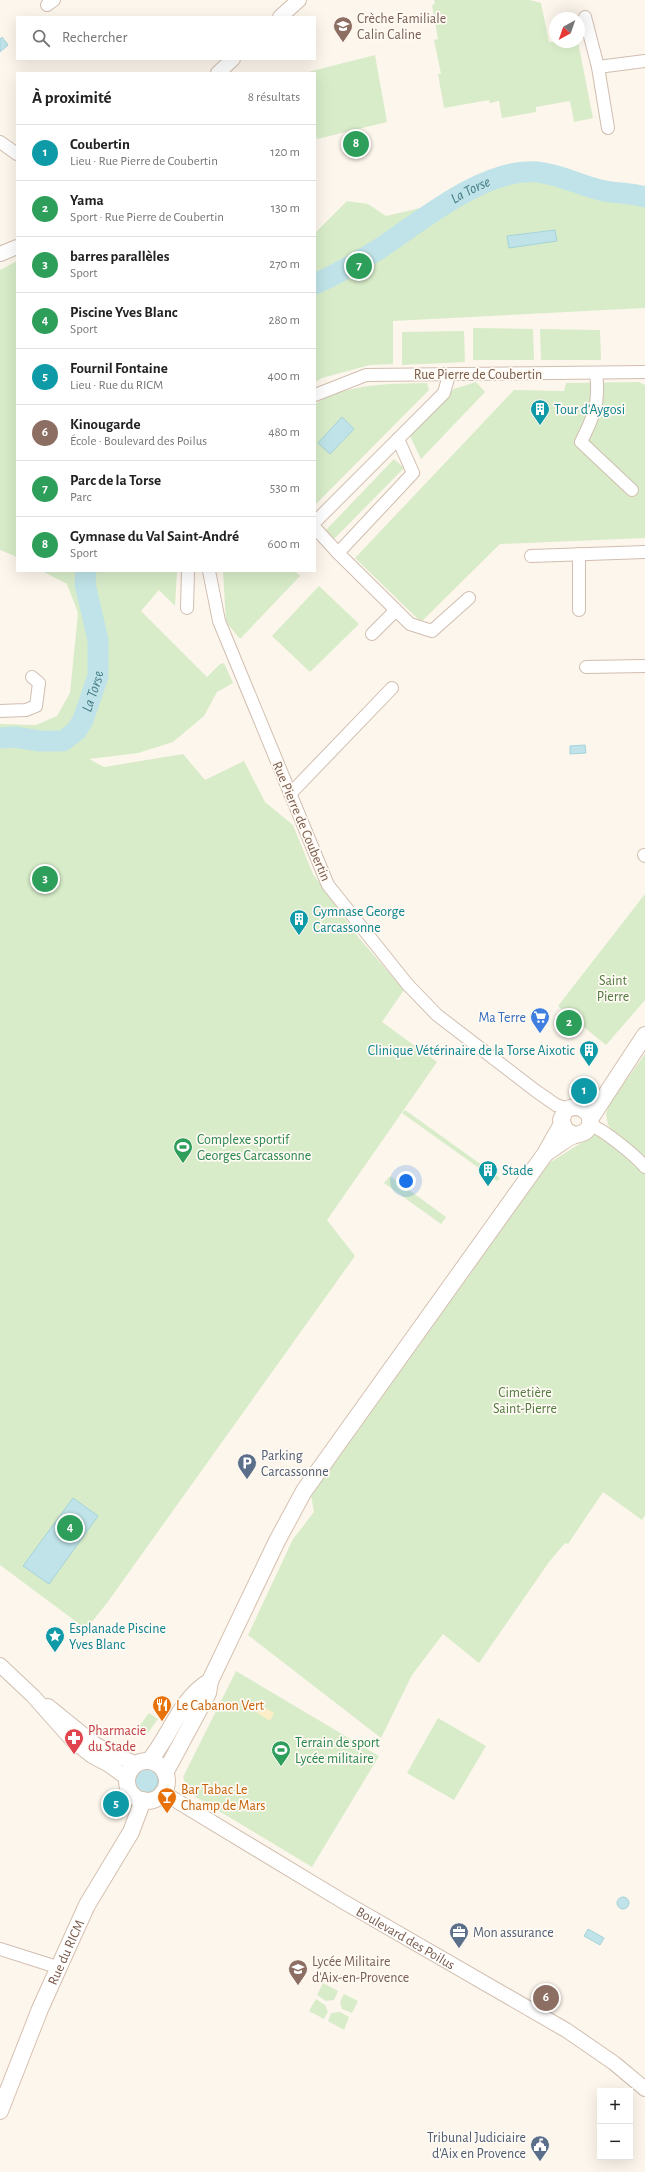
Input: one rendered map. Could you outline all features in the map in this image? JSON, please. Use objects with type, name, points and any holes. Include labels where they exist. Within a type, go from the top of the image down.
[{"type":"main road","points":[[210,1681],[198,1688],[181,1708],[157,1752],[129,1772],[127,1784],[133,1794],[143,1800],[154,1799],[162,1792],[166,1783],[165,1773],[208,1693],[210,1681],[277,1541],[304,1491],[573,1115],[607,1090],[645,1035]]},
{"type":"main road","points":[[544,1154],[575,1135],[584,1132],[573,1115]]},
{"type":"main road","points":[[143,1762],[158,1765],[165,1773]]},
{"type":"main road","name":"Rue du RICM","points":[[0,2111],[4,2085],[60,1968],[87,1905],[131,1832],[143,1800]]},
{"type":"street","points":[[281,16],[298,0]]},
{"type":"street","points":[[585,18],[598,67],[608,128]]},
{"type":"street","points":[[219,72],[232,60]]},
{"type":"street","points":[[598,67],[645,60]]},
{"type":"street","points":[[0,142],[16,153]]},
{"type":"street","points":[[0,254],[16,247]]},
{"type":"street","points":[[596,372],[599,392],[595,415],[581,442],[632,490]]},
{"type":"street","name":"Rue Pierre de Coubertin","points":[[316,395],[366,376],[645,372]]},
{"type":"street","points":[[316,521],[444,393],[449,375]]},
{"type":"street","points":[[338,553],[413,473],[398,439]]},
{"type":"street","points":[[316,529],[410,624],[432,631],[469,598]]},
{"type":"street","points":[[531,556],[645,552]]},
{"type":"street","points":[[579,554],[579,610]]},
{"type":"street","points":[[187,608],[188,572]]},
{"type":"street","name":"Rue Pierre de Coubertin","points":[[209,572],[219,621],[328,885],[408,985],[437,1015],[465,1038],[573,1115],[598,1127],[634,1156],[645,1167]]},
{"type":"street","points":[[372,634],[396,610]]},
{"type":"street","points":[[586,667],[645,666]]},
{"type":"street","points":[[0,711],[26,710],[36,706],[39,683],[32,677]]},
{"type":"street","points":[[290,794],[392,688]]},
{"type":"street","points":[[0,1665],[33,1696],[73,1741],[92,1756],[109,1765],[127,1778]]},
{"type":"street","points":[[33,1696],[66,1719],[96,1744],[113,1754],[143,1762]]},
{"type":"street","name":"Boulevard des Poilus","points":[[162,1792],[344,1902],[566,2030],[614,2063],[645,2088]]},
{"type":"street","points":[[0,1949],[60,1968]]},
{"type":"green space","points":[[434,0],[530,0],[541,3],[549,48],[579,48],[593,118],[574,122],[570,101],[536,107],[536,112],[502,118],[499,101],[490,103],[489,100],[444,108],[438,74],[441,74],[434,40],[438,39],[432,5],[435,4]]},
{"type":"green space","points":[[375,55],[387,122],[317,139],[316,72],[308,72]]},
{"type":"green space","points":[[534,167],[570,177],[594,192],[645,198],[645,308],[393,321],[393,364],[370,365],[322,378],[316,381],[316,232],[347,201],[368,204],[386,216],[450,201],[490,183]]},
{"type":"green space","points":[[16,262],[16,557],[0,550],[0,270]]},
{"type":"green space","points":[[473,328],[533,329],[534,360],[473,360]]},
{"type":"green space","points":[[540,329],[600,330],[601,360],[541,360]]},
{"type":"green space","points":[[464,331],[465,362],[402,365],[402,332]]},
{"type":"green space","points":[[476,382],[485,392],[421,459],[409,434],[454,389]]},
{"type":"green space","points":[[639,382],[645,385],[645,538],[500,544],[421,622],[355,558],[514,390],[564,391],[566,383]]},
{"type":"green space","points":[[427,383],[429,390],[316,504],[316,403],[328,397],[355,388]]},
{"type":"green space","points":[[394,459],[404,468],[333,540],[326,530]]},
{"type":"green space","name":"Complexe sportif Georges Carcassonne","points":[[44,572],[177,572],[175,606],[159,590],[141,611],[207,677],[220,664],[224,663],[233,683],[217,692],[204,716],[173,742],[138,753],[89,759],[104,767],[183,754],[205,780],[244,761],[265,802],[293,825],[313,874],[359,938],[404,990],[382,1022],[437,1062],[327,1220],[355,1256],[107,1603],[86,1629],[0,1565],[0,724],[36,725],[57,716],[70,693],[78,613],[67,584]]},
{"type":"green space","points":[[223,572],[296,572],[300,576],[240,639],[226,622]]},
{"type":"green space","points":[[319,586],[359,624],[310,672],[272,636]]},
{"type":"green space","name":"Saint Pierre","points":[[645,894],[645,1000],[606,1045],[558,1006]]},
{"type":"green space","points":[[645,1054],[645,1156],[617,1136],[608,1125],[606,1114],[609,1104]]},
{"type":"green space","points":[[405,1110],[500,1178],[497,1181],[402,1113]]},
{"type":"green space","name":"Cimetière Saint-Pierre","points":[[597,1133],[645,1172],[645,1515],[642,1520],[603,1492],[568,1544],[565,1543],[549,1562],[479,1663],[443,1634],[412,1675],[381,1738],[248,1635],[293,1539],[314,1512],[311,1495],[546,1165]]},
{"type":"green space","points":[[390,1176],[446,1217],[441,1224],[384,1183]]},
{"type":"green space","name":"Terrain de sport Lycée militaire","points":[[236,1671],[379,1756],[312,1867],[189,1793],[183,1777]]},
{"type":"green space","points":[[149,1713],[158,1719],[147,1734],[138,1728]]},
{"type":"green space","points":[[438,1718],[486,1746],[454,1800],[407,1773]]},
{"type":"green space","points":[[323,1983],[338,1991],[334,2000],[326,2001],[317,1995]]},
{"type":"green space","points":[[344,1994],[358,2001],[352,2013],[342,2009],[340,2002]]},
{"type":"green space","points":[[316,1999],[325,2005],[328,2012],[324,2019],[309,2011]]},
{"type":"green space","points":[[340,2012],[349,2017],[344,2030],[328,2021],[331,2013]]},
{"type":"sand","points":[[260,1705],[274,1713],[270,1721],[256,1712]]},
{"type":"water","points":[[2,37],[8,45],[0,52],[0,39]]},
{"type":"water","points":[[555,230],[557,241],[509,248],[507,236]]},
{"type":"water","points":[[342,417],[354,429],[330,454],[318,443]]},
{"type":"water","points":[[585,745],[586,753],[570,754],[570,746]]},
{"type":"water","points":[[73,1498],[98,1516],[49,1584],[23,1566]]},
{"type":"water","points":[[145,1767],[154,1771],[158,1780],[154,1789],[145,1793],[136,1789],[132,1780],[136,1771]]},
{"type":"water","points":[[621,1897],[625,1897],[629,1903],[625,1909],[621,1909],[617,1905],[617,1901]]},
{"type":"water","points":[[588,1929],[604,1938],[600,1945],[584,1936]]},
{"type":"waterway","name":"La Torse","points":[[316,284],[347,268],[379,249],[454,198],[496,178],[517,173],[545,173],[600,190],[634,194],[645,197]]},
{"type":"waterway","name":"La Torse","points":[[0,738],[14,737],[40,741],[63,741],[76,731],[83,720],[98,676],[98,640],[85,584],[86,572]]},
{"type":"place","name":"Crèche Familiale Calin Caline","points":[[343,43]]},
{"type":"place","name":"Gymnase du Val Saint-André","points":[[356,144]]},
{"type":"place","name":"Parc de la Torse","points":[[359,266]]},
{"type":"place","name":"Tour d'Aygosi","points":[[540,426]]},
{"type":"place","name":"barres parallèles","points":[[45,879]]},
{"type":"place","name":"Gymnase George Carcassonne","points":[[299,936]]},
{"type":"place","name":"Yama","points":[[569,1023]]},
{"type":"place","name":"Ma Terre","points":[[540,1034]]},
{"type":"place","name":"Clinique Vétérinaire de la Torse Aixotic","points":[[589,1067]]},
{"type":"place","name":"Coubertin","points":[[584,1091]]},
{"type":"place","name":"Complexe sportif Georges Carcassonne","points":[[183,1164]]},
{"type":"place","name":"Stade","points":[[488,1187]]},
{"type":"place","name":"Parking Carcassonne","points":[[247,1480]]},
{"type":"place","name":"Piscine Yves Blanc","points":[[70,1528]]},
{"type":"place","name":"Esplanade Piscine Yves Blanc","points":[[55,1653]]},
{"type":"place","name":"Le Cabanon Vert","points":[[162,1722]]},
{"type":"place","name":"Pharmacie du Stade","points":[[74,1755]]},
{"type":"place","name":"Terrain de sport Lycée militaire","points":[[281,1767]]},
{"type":"place","name":"Fournil Fontaine","points":[[116,1804]]},
{"type":"place","name":"Bar Tabac Le Champ de Mars","points":[[167,1814]]},
{"type":"place","name":"Mon assurance","points":[[459,1949]]},
{"type":"place","name":"Lycée Militaire d'Aix-en-Provence","points":[[298,1986]]},
{"type":"place","name":"Kinougarde","points":[[546,1998]]},
{"type":"place","name":"Tribunal Judiciaire d'Aix en Provence","points":[[540,2162]]}]
